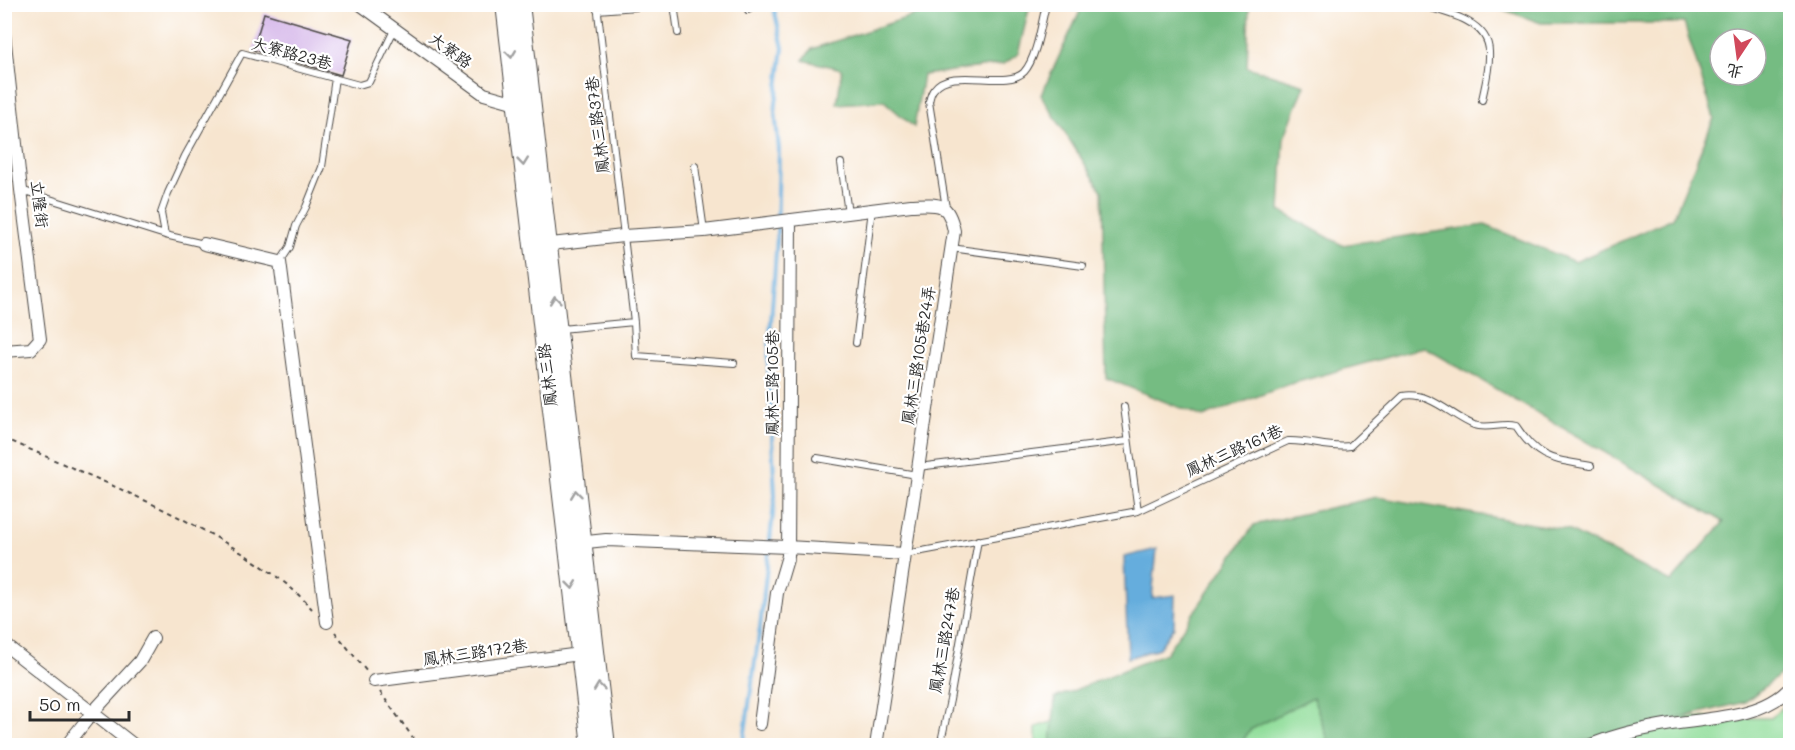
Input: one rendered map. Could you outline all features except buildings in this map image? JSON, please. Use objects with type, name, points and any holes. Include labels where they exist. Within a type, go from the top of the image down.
[{"type":"main road","name":"鳳林三路","points":[[505,4],[524,103]]},
{"type":"main road","name":"鳳林三路","points":[[520,4],[524,103],[574,543],[606,746]]},
{"type":"main road","name":"鳳林三路","points":[[540,245],[558,330],[580,654],[591,746]]},
{"type":"street","name":"大寮路","points":[[360,4],[484,94],[524,103]]},
{"type":"street","name":"立隆街","points":[[4,34],[40,339],[31,349],[4,351]]},
{"type":"street","points":[[540,245],[623,236],[704,231],[872,209],[934,204],[946,208]]},
{"type":"street","name":"鳳林三路105巷24弄","points":[[918,471],[954,231],[946,208]]},
{"type":"street","name":"鳳林三路105巷","points":[[760,724],[777,593],[788,556],[785,547],[782,221]]},
{"type":"street","points":[[204,244],[280,262],[327,622]]},
{"type":"street","points":[[876,746],[918,471]]},
{"type":"street","points":[[574,543],[606,540],[905,554]]},
{"type":"street","points":[[66,746],[93,712],[140,661],[153,638]]},
{"type":"street","points":[[4,644],[135,746]]},
{"type":"street","name":"鳳林三路172巷","points":[[374,681],[580,654]]},
{"type":"street","points":[[1588,746],[1658,726],[1742,713],[1765,706],[1791,688]]},
{"type":"lane","points":[[946,208],[929,102],[932,90],[946,80],[1013,78],[1023,72],[1030,60],[1048,4]]},
{"type":"lane","points":[[1415,4],[1455,15],[1476,26],[1485,37],[1490,51],[1482,100]]},
{"type":"lane","points":[[675,5],[678,33]]},
{"type":"lane","name":"鳳林三路37巷","points":[[623,236],[597,7],[675,5]]},
{"type":"lane","name":"大寮路23巷","points":[[165,235],[161,213],[168,193],[185,156],[242,53],[359,85],[369,82],[394,30]]},
{"type":"lane","points":[[280,262],[290,247],[296,226],[322,167],[335,78]]},
{"type":"lane","points":[[841,163],[848,213]]},
{"type":"lane","points":[[695,166],[704,231]]},
{"type":"lane","points":[[21,190],[165,235],[204,244]]},
{"type":"lane","points":[[856,343],[872,209]]},
{"type":"lane","points":[[623,236],[636,356],[734,363]]},
{"type":"lane","points":[[951,248],[1083,266]]},
{"type":"lane","points":[[558,330],[634,322]]},
{"type":"lane","name":"鳳林三路161巷","points":[[905,554],[1138,511],[1288,441],[1330,447],[1350,446],[1358,441],[1402,396],[1412,394],[1452,411],[1475,426],[1508,424],[1516,426],[1524,438],[1550,459],[1591,466]]},
{"type":"lane","points":[[1124,407],[1138,511]]},
{"type":"lane","points":[[818,458],[918,471],[1128,441]]},
{"type":"lane","name":"鳳林三路247巷","points":[[940,746],[978,540]]},
{"type":"path","points":[[4,438],[135,497],[229,545],[286,584],[327,622],[364,666],[419,746]]},
{"type":"green space","points":[[948,4],[1030,5],[1018,54],[1004,64],[923,75],[914,127],[884,101],[837,104],[842,69],[803,60],[812,49]]},
{"type":"green space","points":[[1083,5],[1249,5],[1247,67],[1305,85],[1284,138],[1280,211],[1342,245],[1485,225],[1575,262],[1673,218],[1714,118],[1684,23],[1541,23],[1490,5],[1790,5],[1790,667],[1745,702],[1566,745],[1330,745],[1313,697],[1250,730],[1240,745],[1051,745],[1055,698],[1166,653],[1254,525],[1377,497],[1568,530],[1671,582],[1724,522],[1424,347],[1290,384],[1203,417],[1106,378],[1102,191],[1041,95]]},
{"type":"green space","points":[[1234,651],[1611,717],[1771,718],[1790,700],[1790,746],[1036,746],[1036,727],[1147,692]]},
{"type":"water","points":[[1157,549],[1152,598],[1175,595],[1174,627],[1159,648],[1128,658],[1124,557]]},
{"type":"waterway","points":[[743,746],[775,496],[768,364],[777,238],[779,149],[775,111],[783,48],[773,4]]}]
